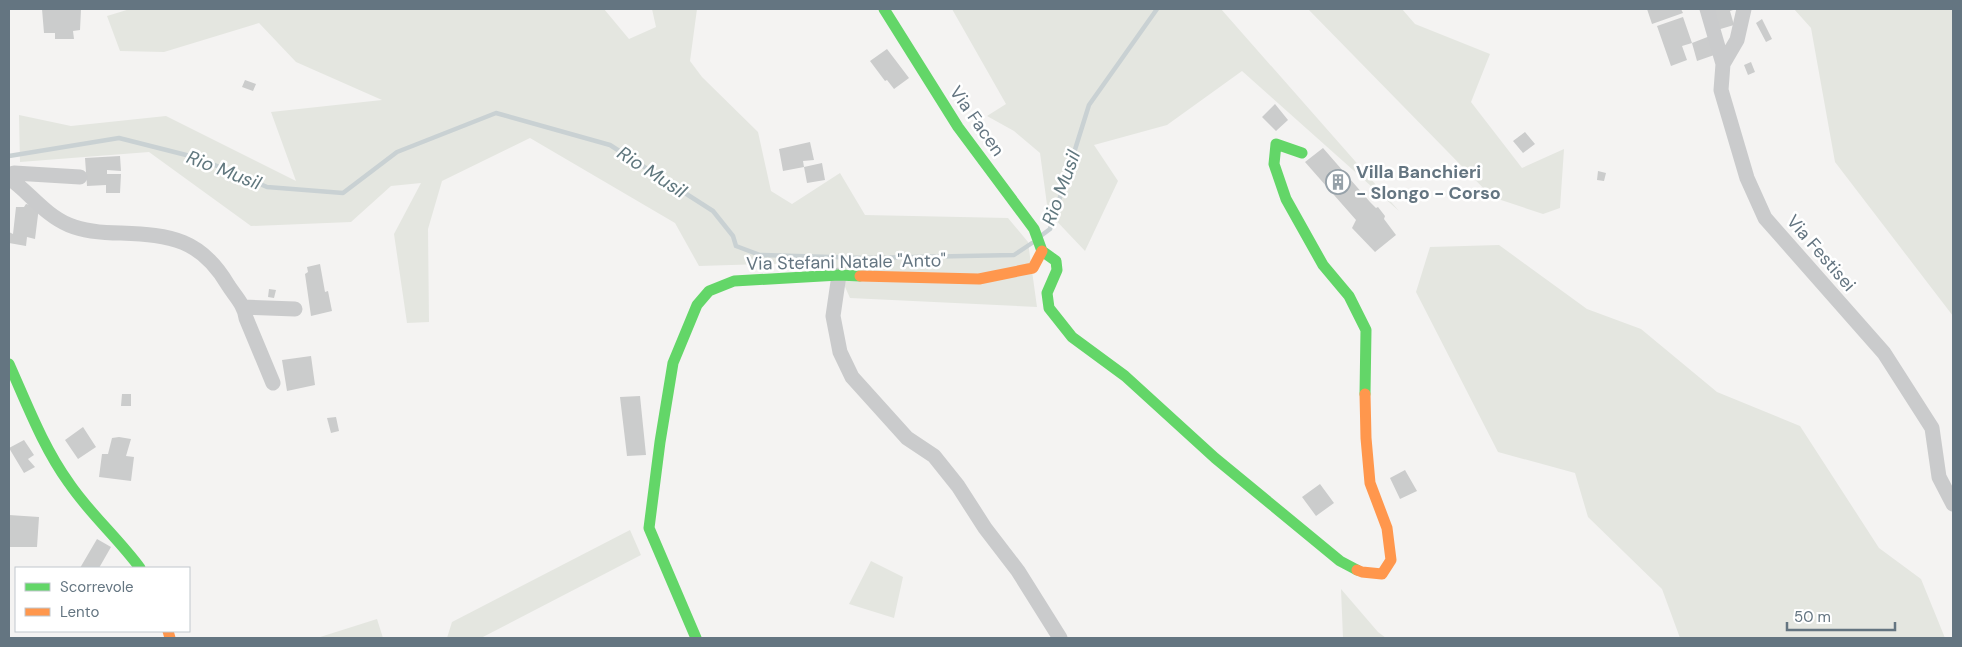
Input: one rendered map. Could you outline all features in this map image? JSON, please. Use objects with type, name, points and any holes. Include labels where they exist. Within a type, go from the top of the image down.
[{"type":"street","name":"Via Facen","points":[[884,9],[958,127],[1034,229],[1042,251],[1056,261],[1057,270],[1047,294],[1049,308],[1072,337],[1125,376],[1215,458],[1340,561],[1362,572],[1382,574],[1391,560],[1386,528],[1370,483],[1366,438],[1366,330],[1348,296],[1323,264],[1286,199],[1274,164],[1276,144],[1302,153]]},
{"type":"street","points":[[1707,9],[1723,64]]},
{"type":"street","name":"Via Festisei","points":[[1744,9],[1738,40],[1723,64],[1721,90],[1747,178],[1765,218],[1884,354],[1932,428],[1939,477],[1953,504]]},
{"type":"street","points":[[80,177],[14,173],[9,177],[55,218],[70,225],[95,232],[168,237],[189,244],[206,256],[220,270],[234,295],[244,307],[246,318],[273,384]]},
{"type":"street","name":"Via Stefani Natale \"Anto\"","points":[[696,638],[649,528],[673,363],[697,305],[710,291],[734,281],[839,276],[979,279],[1033,268],[1042,251]]},
{"type":"street","points":[[839,276],[834,316],[840,352],[852,377],[907,438],[934,456],[958,486],[985,528],[1018,571],[1060,638]]},
{"type":"street","points":[[244,307],[295,309]]},
{"type":"street","points":[[9,364],[45,441],[67,481],[139,567]]},
{"type":"shaded area","points":[[130,9],[604,9],[629,39],[656,27],[652,9],[697,9],[690,61],[702,77],[758,132],[771,191],[792,204],[840,173],[865,215],[1008,218],[1028,242],[1037,307],[850,298],[834,262],[699,266],[675,223],[530,138],[442,181],[428,229],[429,322],[407,323],[394,234],[421,183],[391,186],[351,222],[251,226],[149,152],[20,162],[19,115],[71,126],[166,116],[296,181],[271,112],[382,100],[296,62],[259,23],[164,52],[120,51],[107,16]]},
{"type":"shaded area","points":[[952,9],[1221,9],[1399,211],[1242,71],[1167,125],[1094,145],[1118,181],[1085,251],[1048,212],[1040,153],[1014,131],[987,116],[1006,104]]},
{"type":"shaded area","points":[[1308,9],[1402,9],[1415,24],[1490,54],[1471,102],[1522,168],[1564,149],[1560,208],[1543,214],[1492,197]]},
{"type":"shaded area","points":[[1794,9],[1953,9],[1953,316],[1835,162],[1811,28]]},
{"type":"shaded area","points":[[1499,245],[1587,309],[1641,329],[1717,392],[1800,426],[1879,548],[1921,579],[1945,638],[1680,638],[1662,589],[1588,517],[1575,473],[1498,452],[1416,292],[1430,247]]},
{"type":"shaded area","points":[[630,530],[641,555],[481,638],[447,638],[452,622]]},
{"type":"shaded area","points":[[871,561],[903,577],[894,618],[849,604]]},
{"type":"shaded area","points":[[1341,589],[1378,632],[1386,638],[1343,638]]},
{"type":"shaded area","points":[[377,619],[383,638],[317,638]]},
{"type":"building","points":[[42,9],[81,9],[80,30],[73,31],[74,39],[55,39],[55,33],[44,33]]},
{"type":"building","points":[[1647,9],[1681,9],[1683,13],[1652,24]]},
{"type":"building","points":[[1711,9],[1736,9],[1730,11],[1734,25],[1717,30]]},
{"type":"building","points":[[1683,17],[1692,43],[1682,46],[1687,60],[1671,66],[1657,26]]},
{"type":"building","points":[[1762,19],[1772,39],[1766,42],[1756,23]]},
{"type":"building","points":[[1710,36],[1717,54],[1697,61],[1692,43]]},
{"type":"building","points":[[887,49],[909,78],[894,89],[887,80],[885,81],[870,61]]},
{"type":"building","points":[[1751,62],[1755,72],[1748,75],[1744,65]]},
{"type":"building","points":[[245,80],[256,84],[253,91],[242,87]]},
{"type":"building","points":[[1275,104],[1288,120],[1276,131],[1262,117]]},
{"type":"building","points":[[1525,132],[1535,144],[1523,153],[1513,141]]},
{"type":"building","points":[[810,142],[814,160],[803,161],[804,167],[783,171],[779,149]]},
{"type":"building","name":"Villa Banchieri - Slongo - Corso","points":[[1323,148],[1370,202],[1376,208],[1378,207],[1396,235],[1375,252],[1352,228],[1356,220],[1305,162]]},
{"type":"building","points":[[120,156],[121,171],[107,170],[107,174],[121,174],[120,193],[106,193],[106,185],[87,186],[85,158]]},
{"type":"building","points":[[822,163],[825,180],[807,183],[804,167]]},
{"type":"building","points":[[1598,171],[1606,173],[1604,181],[1597,180]]},
{"type":"building","points":[[26,204],[39,207],[35,239],[27,237],[26,246],[9,243],[9,232],[13,234],[16,207],[24,207]]},
{"type":"building","points":[[320,264],[325,292],[328,291],[332,311],[311,316],[305,274],[308,272],[307,267]]},
{"type":"building","points":[[269,289],[276,290],[274,298],[268,297]]},
{"type":"building","points":[[311,356],[315,385],[287,391],[282,360]]},
{"type":"building","points":[[122,394],[131,394],[131,406],[121,406]]},
{"type":"building","points":[[640,396],[646,455],[627,456],[620,397]]},
{"type":"building","points":[[336,417],[339,431],[331,433],[327,418]]},
{"type":"building","points":[[83,427],[96,447],[78,459],[65,440]]},
{"type":"building","points":[[112,438],[131,439],[126,456],[134,457],[131,481],[99,477],[102,454],[108,454]]},
{"type":"building","points":[[24,440],[34,455],[28,459],[35,467],[24,473],[9,448]]},
{"type":"building","points":[[1405,470],[1417,491],[1400,499],[1390,478]]},
{"type":"building","points":[[1320,484],[1334,503],[1316,516],[1302,497]]},
{"type":"building","points":[[9,515],[39,517],[37,547],[9,547]]},
{"type":"building","points":[[97,539],[111,547],[100,567],[81,567]]},
{"type":"waterway","name":"Rio Musil","points":[[1042,235],[1050,229],[1089,105],[1157,9]]},
{"type":"waterway","name":"Rio Musil","points":[[9,156],[119,138],[198,158],[267,187],[343,193],[397,152],[496,113],[610,145],[713,211],[733,236],[736,246],[760,255],[865,258],[1014,255],[1032,243]]},
{"type":"traffic: fast","points":[[884,9],[958,127],[1034,229],[1042,251]]},
{"type":"traffic: fast","points":[[1302,153],[1276,144],[1274,164],[1286,199],[1323,265],[1349,296],[1366,330],[1365,394]]},
{"type":"traffic: fast","points":[[1042,251],[1056,261],[1057,270],[1047,293],[1049,308],[1072,337],[1125,376],[1215,458],[1340,561],[1357,570]]},
{"type":"traffic: fast","points":[[696,638],[649,528],[673,363],[697,305],[709,291],[734,281],[839,275],[860,276]]},
{"type":"traffic: fast","points":[[9,364],[51,455],[77,494],[139,567]]},
{"type":"traffic: slow","points":[[860,276],[979,279],[1033,268],[1042,251]]},
{"type":"traffic: slow","points":[[1357,570],[1382,574],[1391,560],[1387,528],[1370,483],[1365,394]]},
{"type":"traffic: slow","points":[[168,632],[170,638]]},
{"type":"place","name":"Villa Banchieri - Slongo - Corso","points":[[1338,182]]}]
